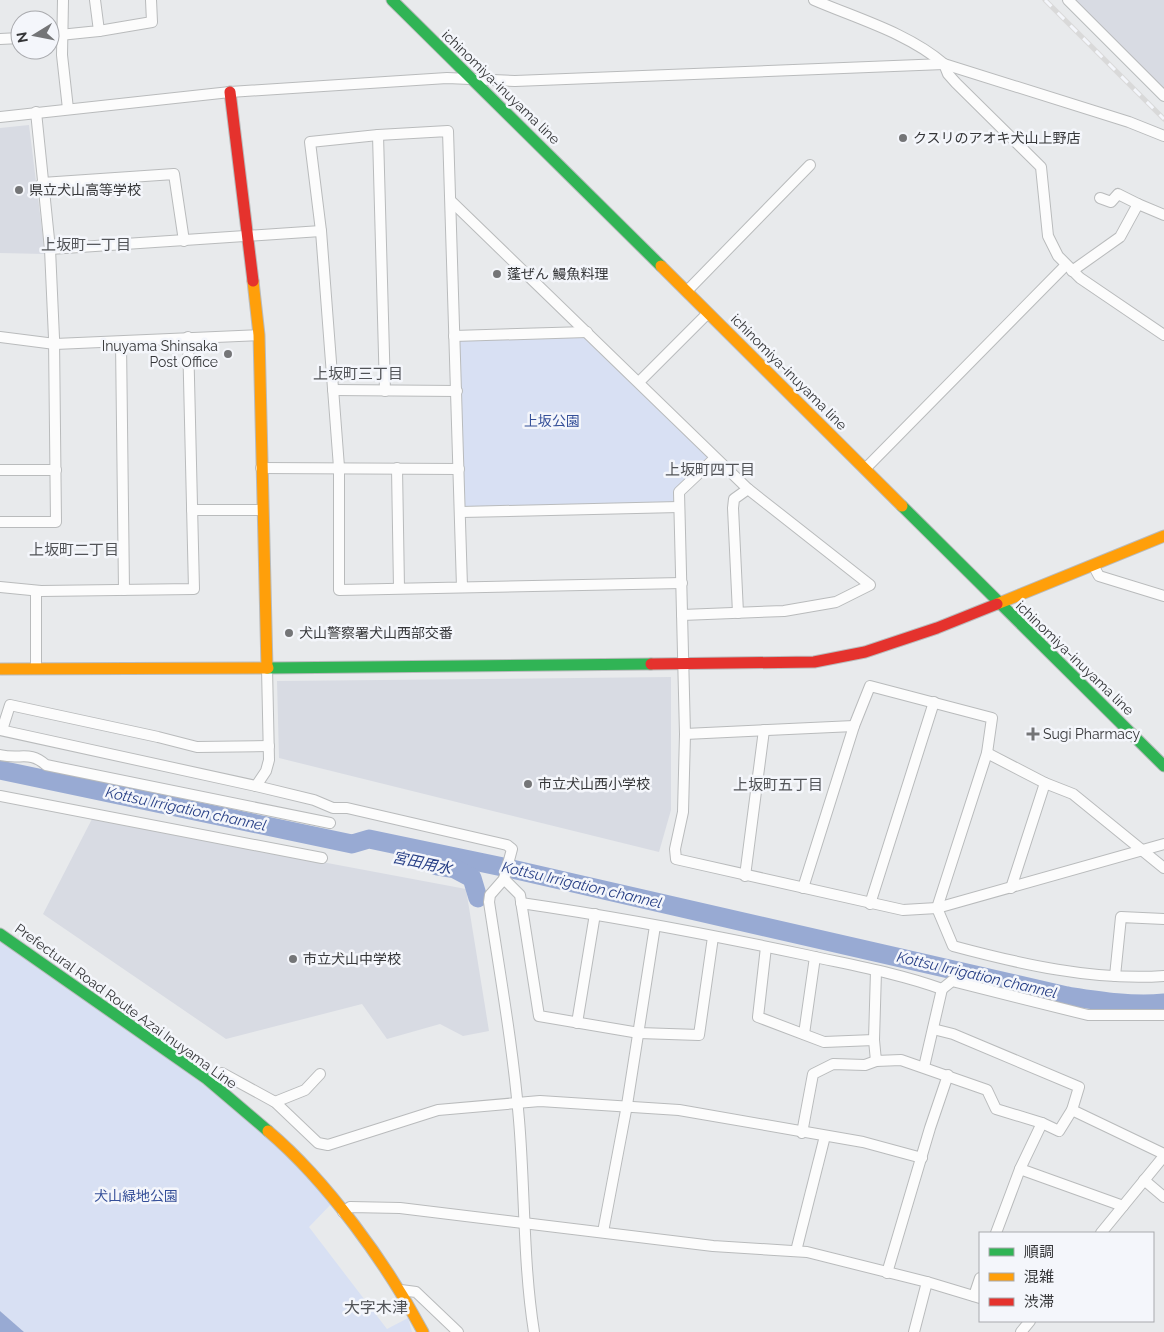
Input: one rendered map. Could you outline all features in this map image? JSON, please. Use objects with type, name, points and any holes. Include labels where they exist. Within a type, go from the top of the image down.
[{"type":"street","points":[[63,0],[62,55],[68,109]]},
{"type":"street","points":[[95,0],[99,31]]},
{"type":"street","points":[[62,34],[99,31],[152,22],[151,0]]},
{"type":"street","name":"ichinomiya-inuyama line","points":[[392,0],[687,291],[998,604],[1164,766]]},
{"type":"street","points":[[814,0],[905,38],[932,54],[944,64],[948,74],[956,83],[1041,168],[1048,236],[1052,246],[1069,268],[1164,335]]},
{"type":"street","points":[[1068,0],[1164,96]]},
{"type":"street","points":[[0,117],[230,92],[472,78],[515,81],[944,64],[1129,122],[1164,136]]},
{"type":"street","points":[[230,92],[259,334],[269,760],[266,771],[256,786]]},
{"type":"street","points":[[0,522],[56,522],[55,344],[50,249],[36,112]]},
{"type":"street","points":[[462,587],[448,131],[378,135],[310,142],[320,231],[339,467],[339,590],[682,583]]},
{"type":"street","points":[[378,135],[385,391]]},
{"type":"street","points":[[687,291],[810,165]]},
{"type":"street","points":[[42,183],[174,174],[184,241]]},
{"type":"street","points":[[1100,198],[1111,202],[1118,194],[1164,215]]},
{"type":"street","points":[[451,201],[748,489],[870,585],[836,602],[784,611],[682,615]]},
{"type":"street","points":[[865,469],[1069,268],[1120,237],[1138,204]]},
{"type":"street","points":[[50,249],[246,238],[320,231]]},
{"type":"street","points":[[639,382],[708,313]]},
{"type":"street","points":[[454,336],[588,332]]},
{"type":"street","points":[[0,337],[55,344],[259,334]]},
{"type":"street","points":[[0,587],[36,591],[194,588],[188,338]]},
{"type":"street","points":[[121,342],[124,590]]},
{"type":"street","points":[[333,390],[457,391]]},
{"type":"street","points":[[715,458],[679,492],[685,734],[683,812],[675,849],[676,859],[903,910],[937,908],[1164,844]]},
{"type":"street","points":[[261,468],[459,469]]},
{"type":"street","points":[[397,468],[399,588]]},
{"type":"street","points":[[0,470],[56,470]]},
{"type":"street","points":[[738,613],[733,508],[734,499],[748,489]]},
{"type":"street","points":[[461,512],[679,507]]},
{"type":"street","points":[[192,510],[262,510]]},
{"type":"street","points":[[1149,541],[1164,529]]},
{"type":"street","points":[[0,669],[683,665],[814,662],[865,652],[998,604],[1164,536]]},
{"type":"street","points":[[1149,541],[1164,542]]},
{"type":"street","points":[[1093,565],[1099,576],[1164,596]]},
{"type":"street","points":[[36,591],[36,668]]},
{"type":"street","points":[[803,888],[854,726],[870,686],[992,718],[987,753],[937,908],[953,946],[988,956],[1052,968],[1115,976],[1164,976]]},
{"type":"street","points":[[870,904],[934,702]]},
{"type":"street","points":[[269,746],[197,747],[158,736],[10,705],[1,730],[256,786],[314,800],[333,808],[347,808],[507,845],[512,849],[504,879],[490,896],[489,902],[518,1103],[529,1304],[534,1332]]},
{"type":"street","points":[[685,734],[854,726]]},
{"type":"street","points":[[745,876],[764,730]]},
{"type":"street","points":[[987,753],[1045,783],[1073,794],[1142,851],[1153,857],[1164,868]]},
{"type":"street","points":[[0,755],[19,758],[28,755],[37,757],[46,765],[330,823]]},
{"type":"street","points":[[1011,888],[1045,783]]},
{"type":"street","points":[[0,796],[322,858]]},
{"type":"street","points":[[504,879],[522,898],[815,957],[916,979],[942,989]]},
{"type":"street","points":[[522,898],[539,1016],[639,1033],[699,1035],[713,937]]},
{"type":"street","points":[[577,1023],[595,914]]},
{"type":"street","points":[[1115,976],[1121,917],[1164,919]]},
{"type":"street","points":[[603,1232],[627,1105],[655,926]]},
{"type":"street","name":"Prefectural Road Route Azai Inuyama Line","points":[[0,934],[207,1079],[292,1151],[343,1212],[401,1290],[423,1332]]},
{"type":"street","points":[[766,947],[758,1017],[824,1042],[874,1040]]},
{"type":"street","points":[[804,1034],[815,957]]},
{"type":"street","points":[[876,971],[874,1040],[876,1061]]},
{"type":"street","points":[[924,1067],[942,989],[952,981],[1088,1015],[1164,1015]]},
{"type":"street","points":[[802,1133],[813,1074],[833,1064],[865,1065],[876,1061],[901,1060],[987,1090],[996,1108],[1042,1123],[1059,1131],[1072,1110],[1079,1087],[953,1034],[934,1029]]},
{"type":"street","points":[[207,1079],[222,1073],[248,1085],[275,1102],[318,1143],[328,1145],[438,1110],[540,1101],[627,1105],[724,1117],[802,1133],[863,1142],[922,1158]]},
{"type":"street","points":[[275,1102],[305,1090],[320,1074]]},
{"type":"street","points":[[887,1273],[930,1128],[948,1075]]},
{"type":"street","points":[[1072,1110],[1164,1155],[1160,1167],[1144,1180],[1101,1232]]},
{"type":"street","points":[[996,1232],[1020,1169],[1042,1123]]},
{"type":"street","points":[[796,1251],[825,1136]]},
{"type":"street","points":[[1020,1169],[1123,1206]]},
{"type":"street","points":[[1144,1180],[1164,1197]]},
{"type":"street","points":[[343,1212],[350,1207],[400,1208],[713,1246],[796,1251],[927,1282],[977,1297],[979,1284]]},
{"type":"street","points":[[914,1332],[927,1282]]},
{"type":"street","points":[[401,1290],[416,1292],[458,1332]]},
{"type":"street","points":[[1021,1332],[1029,1322]]},
{"type":"shaded area","points":[[1073,0],[1164,0],[1164,94]]},
{"type":"shaded area","name":"県立犬山高等学校","points":[[29,125],[45,254],[0,253],[0,128]]},
{"type":"shaded area","name":"市立犬山西小学校","points":[[671,677],[671,810],[659,852],[279,758],[277,681]]},
{"type":"shaded area","name":"市立犬山中学校","points":[[92,819],[466,889],[489,1031],[463,1036],[440,1024],[387,1039],[362,1004],[226,1039],[43,914]]},
{"type":"green space","name":"上坂公園","points":[[587,332],[715,458],[679,492],[679,507],[461,512],[454,336]]},
{"type":"green space","name":"犬山緑地公園","points":[[0,932],[292,1151],[334,1201],[309,1227],[387,1329],[408,1318],[412,1332],[24,1332],[0,1311]]},
{"type":"water","points":[[0,1311],[24,1332],[0,1332]]},
{"type":"waterway","name":"Kottsu Irrigation channel","points":[[0,770],[352,844],[369,839],[512,869],[1067,996],[1128,1003],[1164,1003]]},
{"type":"waterway","name":"宮田用水","points":[[437,866],[455,869],[472,878],[478,898]]},
{"type":"railway","points":[[1045,0],[1164,119]]},
{"type":"traffic: fast","points":[[392,0],[661,266]]},
{"type":"traffic: fast","points":[[902,506],[1164,766]]},
{"type":"traffic: fast","points":[[268,668],[651,664]]},
{"type":"traffic: fast","points":[[0,934],[207,1079],[268,1131]]},
{"type":"traffic: slow","points":[[661,266],[902,506]]},
{"type":"traffic: slow","points":[[253,281],[259,335],[267,668]]},
{"type":"traffic: slow","points":[[997,604],[1164,536]]},
{"type":"traffic: slow","points":[[0,669],[268,668]]},
{"type":"traffic: slow","points":[[268,1131],[312,1174],[354,1225],[392,1279],[423,1332]]},
{"type":"traffic: jam","points":[[230,92],[253,281]]},
{"type":"traffic: jam","points":[[651,664],[814,662],[865,652],[937,628],[997,604]]},
{"type":"place","name":"クスリのアオキ犬山上野店","points":[[903,138]]},
{"type":"place","name":"県立犬山高等学校","points":[[19,190]]},
{"type":"place","name":"蓬ぜん 鰻魚料理","points":[[497,274]]},
{"type":"place","name":"Inuyama Shinsaka Post Office","points":[[228,354]]},
{"type":"place","name":"犬山警察署犬山西部交番","points":[[289,633]]},
{"type":"place","name":"Sugi Pharmacy","points":[[1033,734]]},
{"type":"place","name":"市立犬山西小学校","points":[[528,784]]},
{"type":"place","name":"市立犬山中学校","points":[[293,959]]},
{"type":"district","name":"上坂町一丁目","points":[[86,245]]},
{"type":"district","name":"上坂町三丁目","points":[[358,374]]},
{"type":"district","name":"上坂町四丁目","points":[[710,470]]},
{"type":"district","name":"上坂町二丁目","points":[[74,550]]},
{"type":"district","name":"上坂町五丁目","points":[[778,785]]},
{"type":"district","name":"大字木津","points":[[376,1307]]}]
